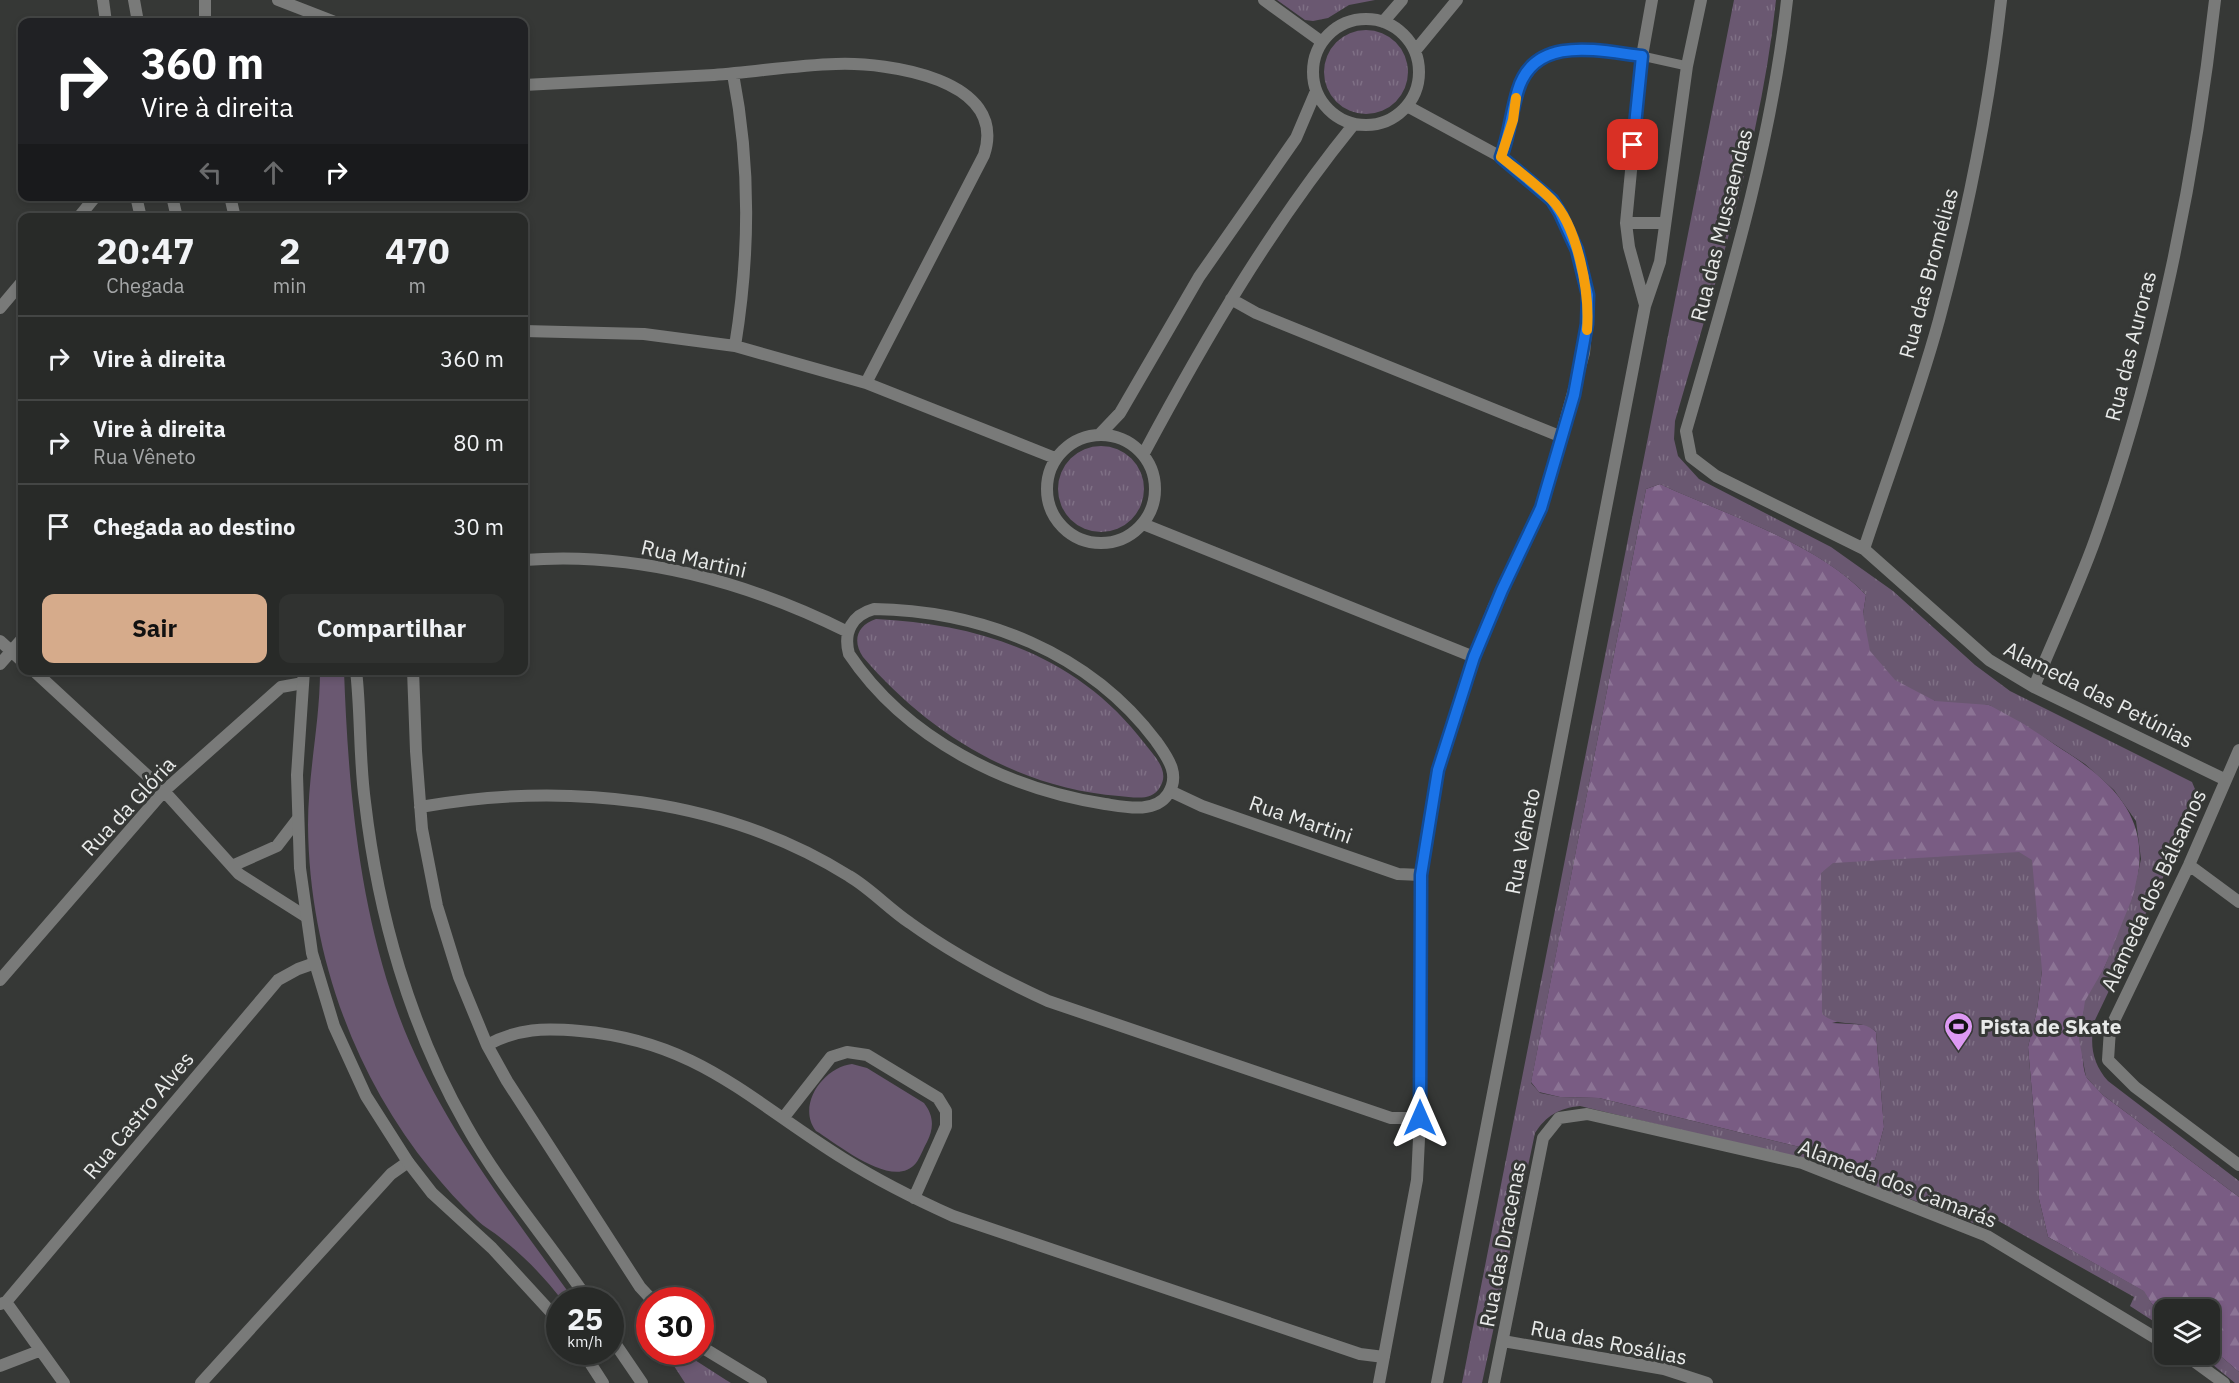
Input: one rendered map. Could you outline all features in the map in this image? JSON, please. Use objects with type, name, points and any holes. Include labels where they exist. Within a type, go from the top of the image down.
[{"type":"street","points":[[103,0],[105,18]]},
{"type":"street","points":[[134,0],[137,18]]},
{"type":"street","points":[[205,0],[205,18]]},
{"type":"street","points":[[278,0],[325,18]]},
{"type":"street","points":[[1264,0],[1322,42]]},
{"type":"street","points":[[1383,22],[1402,0]]},
{"type":"street","points":[[1415,51],[1457,0]]},
{"type":"street","name":"Rua Vêneto","points":[[1645,306],[1629,247],[1626,223],[1642,56],[1652,0]]},
{"type":"street","name":"Rua Vêneto","points":[[1437,1383],[1645,306],[1660,262],[1687,66],[1701,0]]},
{"type":"street","name":"Rua das Mussaendas","points":[[1691,457],[1686,431],[1754,185],[1783,37],[1787,0]]},
{"type":"street","name":"Rua das Bromélias","points":[[1864,549],[1939,322],[1971,189],[1995,54],[2001,0]]},
{"type":"street","name":"Rua das Auroras","points":[[2034,687],[2095,541],[2143,388],[2177,234],[2205,87],[2214,0]]},
{"type":"street","points":[[1366,19],[1383,22],[1402,33],[1415,51],[1419,80],[1407,106],[1383,122],[1354,124],[1338,117],[1325,106],[1316,91],[1313,74],[1314,57],[1322,42],[1334,30],[1348,22],[1366,19]]},
{"type":"street","points":[[1501,157],[1513,120],[1518,89],[1528,69],[1536,62],[1555,52],[1576,48],[1642,56]]},
{"type":"street","points":[[528,85],[734,74],[837,64],[882,68],[924,76],[963,91],[980,106],[985,117],[988,136],[984,155],[866,383]]},
{"type":"street","points":[[734,74],[745,145],[748,217],[746,271],[735,346]]},
{"type":"street","points":[[1100,434],[1120,413],[1171,322],[1230,230],[1296,138],[1316,91]]},
{"type":"street","points":[[1378,1383],[1417,1180],[1420,1118],[1421,875],[1438,770],[1474,657],[1503,586],[1541,508],[1563,437],[1584,353],[1588,295],[1577,250],[1557,206],[1501,157],[1407,106]]},
{"type":"street","points":[[1143,455],[1232,299],[1305,186],[1354,124]]},
{"type":"street","points":[[82,213],[92,201]]},
{"type":"street","points":[[1626,223],[1665,223]]},
{"type":"street","points":[[0,308],[18,287]]},
{"type":"street","points":[[1232,299],[1256,313],[1563,437]]},
{"type":"street","points":[[528,331],[644,334],[735,346],[866,383],[1055,458]]},
{"type":"street","points":[[1100,434],[1118,437],[1132,444],[1143,455],[1155,483],[1151,511],[1143,524],[1119,541],[1103,543],[1088,542],[1072,535],[1058,524],[1050,508],[1046,491],[1048,474],[1055,458],[1067,446],[1083,437],[1100,434]]},
{"type":"street","name":"Alameda das Petúnias","points":[[1691,457],[1716,476],[1864,549],[1989,660],[2034,687],[2226,780]]},
{"type":"street","points":[[1143,524],[1474,657]]},
{"type":"street","name":"Rua Martini","points":[[528,560],[609,561],[689,573],[759,593],[848,632]]},
{"type":"street","points":[[874,609],[914,610],[978,622],[1038,645],[1087,675],[1131,712],[1172,764],[1173,783],[1170,791],[1151,806],[1113,805],[1055,794],[1000,775],[974,762],[922,728],[876,686],[849,654],[846,644],[848,632],[852,622],[866,611],[874,609]]},
{"type":"street","points":[[0,641],[18,657]]},
{"type":"street","points":[[0,664],[18,644]]},
{"type":"street","points":[[38,675],[164,791],[232,866],[284,905],[305,916]]},
{"type":"street","points":[[357,675],[361,762],[372,855],[396,957],[413,1008],[446,1086],[487,1161],[536,1231],[564,1264],[579,1287]]},
{"type":"street","points":[[413,675],[420,807],[429,868],[447,942],[487,1045],[507,1081],[640,1287]]},
{"type":"street","points":[[304,677],[297,763],[297,820],[305,916],[328,1008],[348,1061],[371,1104],[408,1162],[432,1193],[492,1248],[546,1307]]},
{"type":"street","name":"Rua da Glória","points":[[0,980],[164,791],[281,687],[304,677]]},
{"type":"street","name":"Alameda dos Bálsamos","points":[[2239,750],[2189,865],[2109,1029],[2108,1060],[2135,1087],[2239,1165]]},
{"type":"street","name":"Rua Martini","points":[[1170,791],[1202,806],[1398,874],[1421,875]]},
{"type":"street","points":[[420,807],[496,796],[576,795],[655,804],[736,825],[795,848],[851,877],[880,901],[943,946],[1048,1001],[1390,1118],[1420,1118]]},
{"type":"street","points":[[232,866],[277,846],[297,820]]},
{"type":"street","points":[[2189,865],[2239,902]]},
{"type":"street","name":"Rua Castro Alves","points":[[3,1303],[278,980],[315,963]]},
{"type":"street","points":[[487,1045],[511,1033],[540,1030],[600,1033],[658,1046],[713,1070],[842,1158],[914,1198],[994,1231],[1360,1354],[1384,1357]]},
{"type":"street","points":[[784,1117],[831,1057],[847,1052],[867,1055],[938,1098],[946,1111],[946,1125],[914,1198]]},
{"type":"street","name":"Alameda dos Camarás","points":[[1559,1118],[1587,1114],[1802,1163],[1987,1236],[2154,1337]]},
{"type":"street","name":"Rua das Dracenas","points":[[1494,1383],[1543,1138],[1559,1118]]},
{"type":"street","points":[[201,1383],[391,1174],[408,1162]]},
{"type":"street","points":[[3,1303],[64,1383]]},
{"type":"street","name":"Rua das Rosálias","points":[[1503,1341],[1664,1369],[1707,1383]]},
{"type":"street","points":[[0,1366],[39,1350]]},
{"type":"street","points":[[714,1354],[761,1383]]},
{"type":"street","points":[[624,1356],[642,1383]]},
{"type":"street","points":[[591,1365],[603,1383]]},
{"type":"street","points":[[2199,1365],[2224,1383]]},
{"type":"lane","points":[[1642,56],[1687,66]]},
{"type":"green space","points":[[1277,0],[1375,0],[1349,5],[1328,18],[1313,21],[1305,20]]},
{"type":"green space","points":[[1734,0],[1776,0],[1760,107],[1748,160],[1721,265],[1675,421],[1674,439],[1678,456],[1699,479],[1831,547],[1893,591],[1975,665],[2010,691],[2192,782],[2197,794],[2197,806],[2095,1020],[2092,1045],[2098,1067],[2108,1081],[2239,1181],[2239,1197],[2103,1095],[2086,1077],[2079,1039],[2085,1001],[2104,968],[2133,896],[2141,859],[2136,821],[2114,790],[2085,764],[2022,723],[1989,705],[1935,701],[1895,680],[1870,651],[1863,614],[1866,595],[1846,577],[1822,560],[1769,531],[1660,484],[1646,489],[1531,1083],[1540,1093],[1560,1097],[1599,1098],[1804,1148],[1854,1164],[1875,1160],[1884,1127],[1876,1032],[1864,1025],[1829,1019],[1822,1014],[1821,873],[1833,863],[2019,852],[2032,860],[2042,970],[2037,1010],[2028,1047],[2039,1199],[2048,1237],[2144,1291],[2154,1306],[2154,1322],[2130,1306],[2134,1297],[1995,1219],[1989,1229],[1807,1160],[1580,1106],[1554,1114],[1535,1133],[1482,1383],[1462,1383]]},
{"type":"green space","points":[[1366,30],[1382,33],[1401,49],[1408,72],[1405,88],[1389,107],[1366,114],[1350,111],[1331,95],[1324,72],[1327,56],[1343,37]]},
{"type":"green space","points":[[1101,446],[1125,453],[1137,465],[1144,489],[1137,513],[1125,525],[1101,532],[1077,525],[1065,513],[1058,489],[1065,465],[1077,453]]},
{"type":"green space","points":[[1660,484],[1769,531],[1823,560],[1866,595],[1863,614],[1935,701],[1976,702],[2008,713],[2096,773],[2119,797],[2133,820],[2139,845],[2139,872],[2121,931],[2083,1016],[2080,1038],[2084,1068],[2087,1078],[2103,1095],[2239,1197],[2239,1372],[2220,1356],[2220,1299],[2154,1299],[2154,1306],[2143,1291],[2048,1237],[2039,1199],[2028,1047],[2037,1010],[2042,970],[1832,1023],[1868,1025],[1876,1032],[1884,1127],[1875,1160],[1854,1164],[1804,1148],[1599,1098],[1560,1097],[1539,1092],[1531,1082],[1646,489]]},
{"type":"green space","points":[[876,619],[953,628],[1025,650],[1059,667],[1090,688],[1119,714],[1157,759],[1162,770],[1163,781],[1157,792],[1142,798],[1081,791],[1045,782],[1010,769],[977,752],[916,710],[863,657],[858,645],[858,634],[864,625]]},
{"type":"green space","points":[[320,675],[344,675],[348,752],[356,834],[370,914],[391,993],[426,1076],[470,1154],[565,1287],[551,1287],[526,1260],[480,1223],[442,1183],[403,1132],[379,1093],[358,1051],[340,1008],[317,918],[310,871],[308,825]]},
{"type":"green space","points":[[852,1064],[867,1068],[924,1103],[930,1113],[932,1127],[929,1137],[916,1163],[906,1170],[894,1172],[880,1169],[851,1154],[816,1131],[809,1110],[816,1089],[832,1072]]},
{"type":"green space","points":[[2220,1356],[2239,1372],[2239,1383],[2235,1383],[2213,1365],[2220,1365]]},
{"type":"green space","points":[[673,1365],[703,1365],[731,1383],[685,1383]]},
{"type":"slow traffic","points":[[1516,98],[1508,140],[1501,157],[1552,200],[1560,213],[1577,250],[1588,295],[1587,330]]},
{"type":"place","name":"Pista de Skate","points":[[1959,1052]]},
{"type":"route","points":[[1420,1118],[1421,875],[1438,770],[1474,657],[1494,606],[1541,508],[1563,437],[1586,339],[1588,295],[1577,250],[1567,226],[1552,200],[1501,157],[1508,140],[1518,89],[1528,69],[1546,56],[1566,49],[1576,48],[1642,56],[1633,145]]}]
